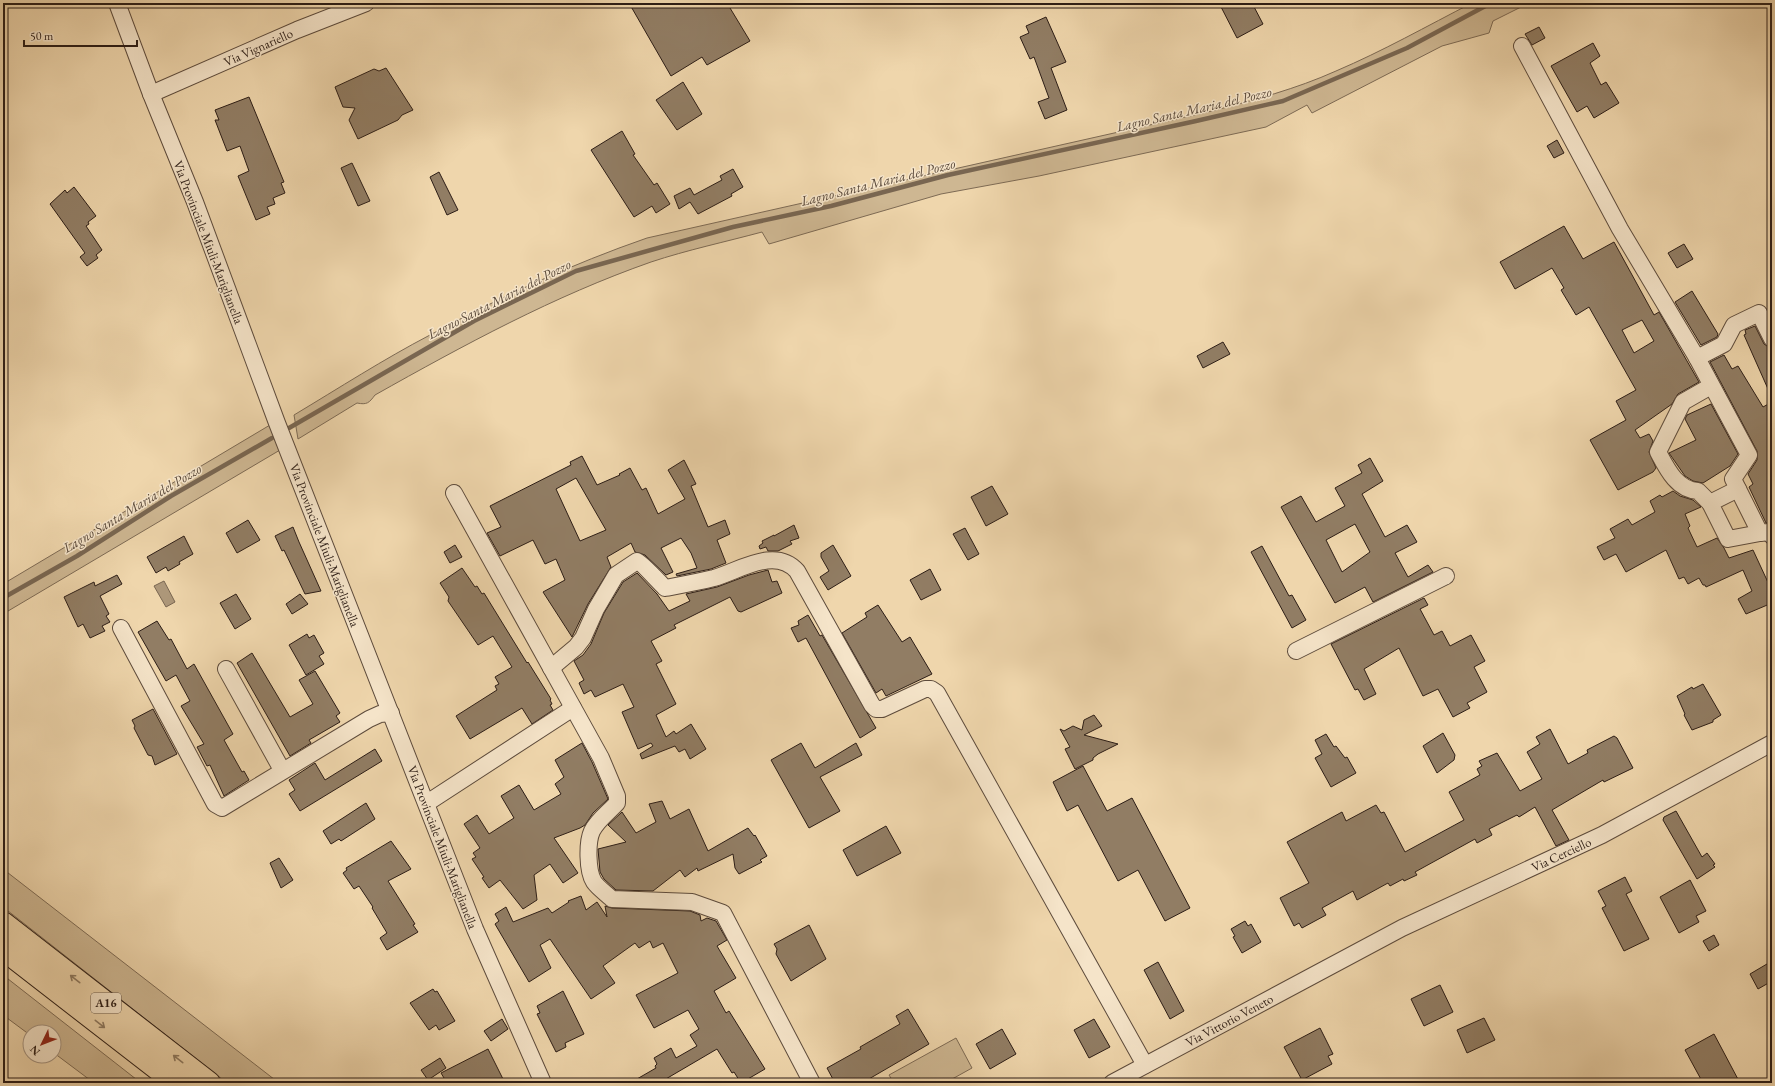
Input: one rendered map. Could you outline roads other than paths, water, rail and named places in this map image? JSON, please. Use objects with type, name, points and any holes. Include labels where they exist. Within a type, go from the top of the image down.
[{"type":"highway","name":"A16","points":[[3,923],[209,1083]]},
{"type":"highway","name":"A16","points":[[3,949],[176,1083]]},
{"type":"street","name":"Via Provinciale Miuli-Mariglianella","points":[[117,3],[151,94],[195,202],[277,423],[427,803],[475,929],[543,1083]]},
{"type":"street","name":"Via Vignariello","points":[[151,94],[297,30],[366,3]]},
{"type":"street","points":[[1522,46],[1620,229],[1696,358],[1749,455],[1733,480],[1766,534],[1728,539],[1710,503],[1698,491],[1690,491],[1679,484],[1667,469],[1658,452],[1683,402],[1711,386]]},
{"type":"street","points":[[1696,358],[1724,344],[1734,326],[1759,313],[1772,339]]},
{"type":"street","points":[[1710,503],[1738,489]]},
{"type":"street","points":[[454,492],[601,758],[617,796],[617,803],[605,814],[592,831],[588,845],[588,858],[594,882],[612,899],[692,902],[723,913],[812,1083]]},
{"type":"street","points":[[551,668],[576,647],[583,638],[596,609],[616,575],[637,561],[640,562],[651,576],[665,588],[714,578],[766,560],[782,561],[791,564],[797,571],[872,706],[876,709],[882,709],[925,689],[931,689],[937,693],[1145,1065]]},
{"type":"street","points":[[1296,651],[1446,576]]},
{"type":"street","points":[[121,628],[215,804],[222,808],[282,770],[369,719],[380,714],[391,713]]},
{"type":"street","points":[[226,669],[282,770]]},
{"type":"street","points":[[427,803],[573,708]]},
{"type":"street","name":"Via Cerciello","points":[[1346,958],[1450,905],[1602,835],[1772,743]]},
{"type":"street","name":"Via Vittorio Veneto","points":[[1112,1083],[1346,958]]},
{"type":"waterway","name":"Lagno Santa Maria del Pozzo","points":[[289,428],[474,321],[576,271],[733,227],[831,206],[948,175],[1283,101],[1407,48],[1491,3]]},
{"type":"waterway","name":"Lagno Santa Maria del Pozzo","points":[[3,598],[77,556],[171,496],[272,438]]}]
